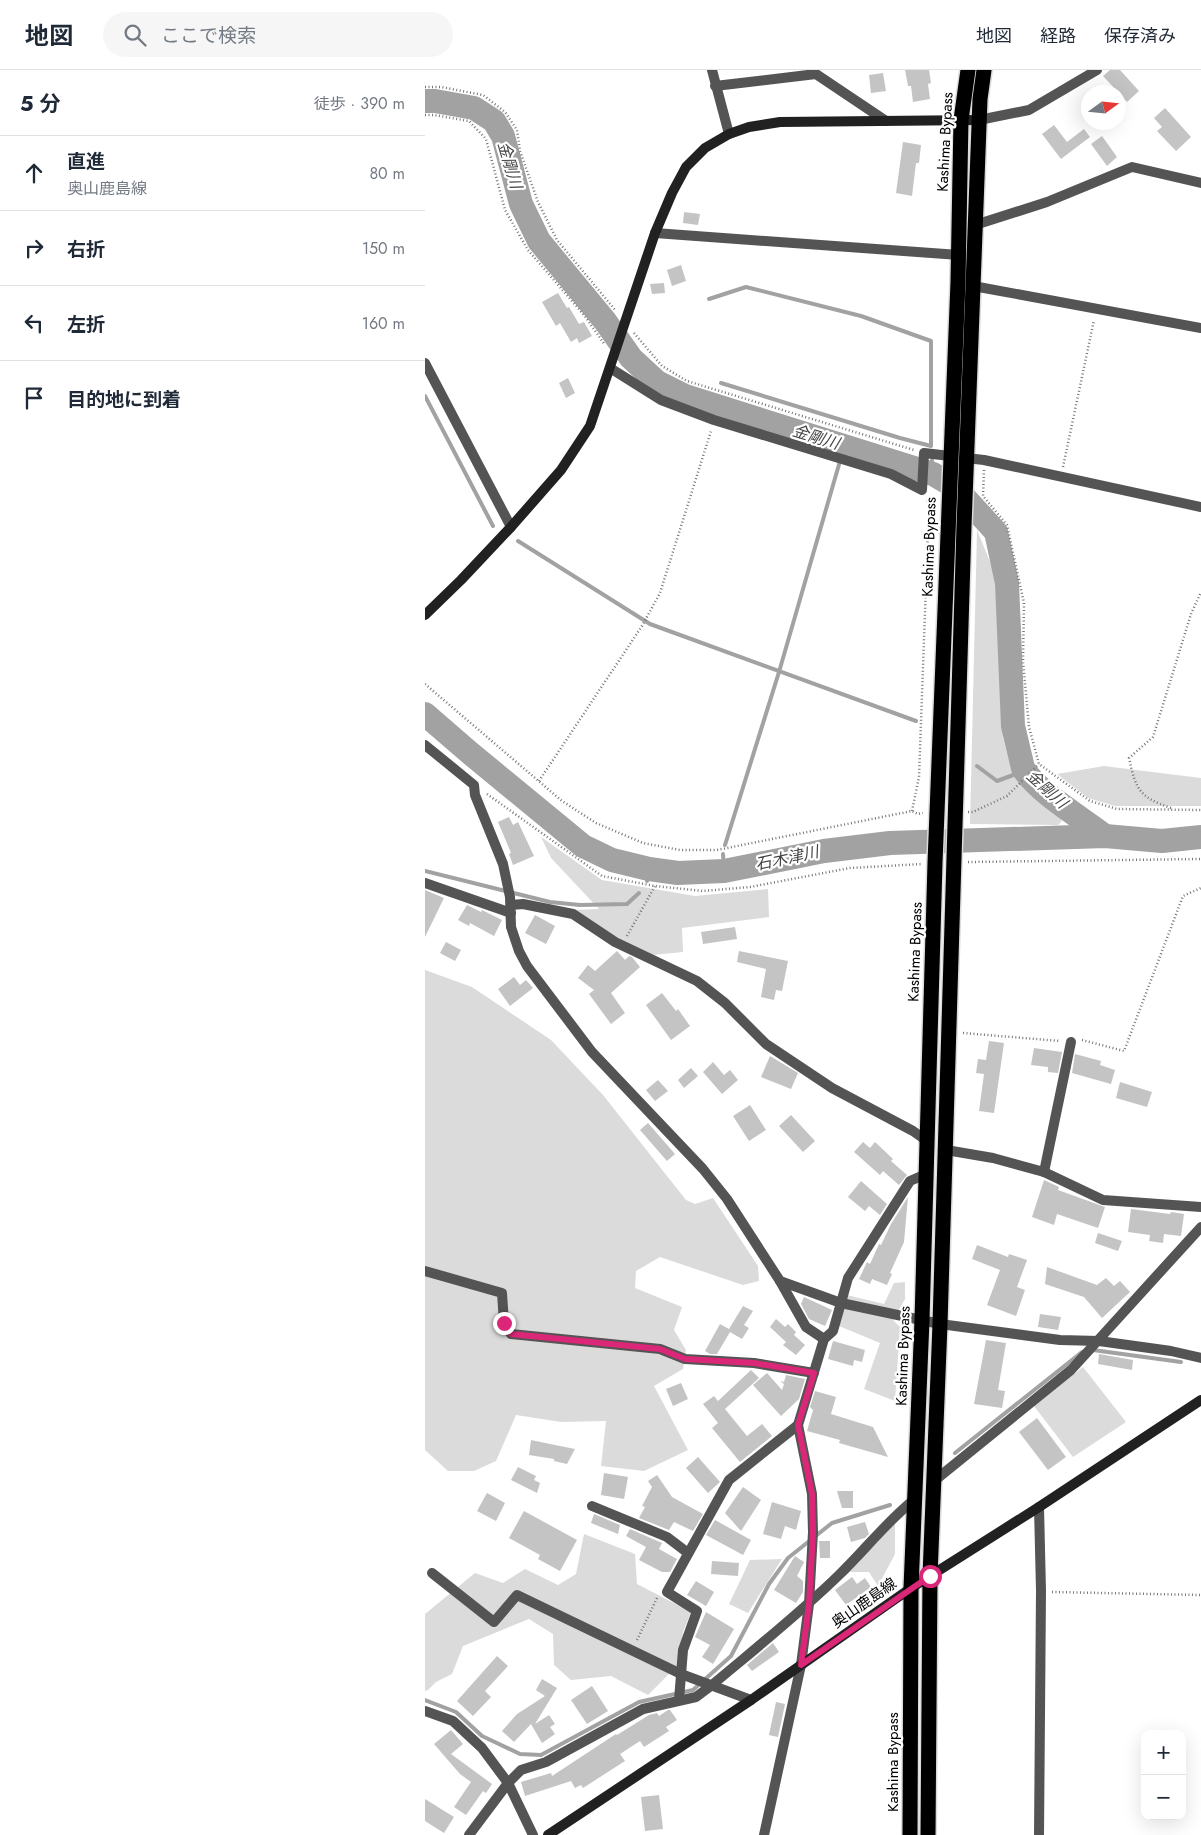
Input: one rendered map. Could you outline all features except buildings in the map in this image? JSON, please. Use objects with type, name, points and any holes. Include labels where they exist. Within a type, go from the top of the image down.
[{"type":"highway","name":"Kashima Bypass","points":[[909,1835],[911,1588],[922,1320],[935,863],[959,255],[961,120],[969,70]]},
{"type":"highway","points":[[927,1835],[930,1576],[946,1150],[965,482],[979,120],[984,70]]},
{"type":"street","points":[[712,70],[729,134]]},
{"type":"street","points":[[425,615],[511,527],[561,470],[590,426],[655,233],[672,193],[686,167],[705,148],[729,134],[749,127],[780,122],[979,120],[1029,110],[1097,70]]},
{"type":"street","points":[[715,86],[816,74],[886,121]]},
{"type":"street","points":[[975,225],[1047,202],[1132,167],[1201,183]]},
{"type":"street","points":[[655,233],[959,255]]},
{"type":"street","points":[[973,286],[1201,328]]},
{"type":"street","points":[[425,363],[511,527]]},
{"type":"street","points":[[610,368],[661,400],[714,420],[891,474],[922,490],[923,453],[950,461]]},
{"type":"street","points":[[966,458],[985,460],[1201,507]]},
{"type":"street","points":[[425,745],[474,785],[475,795],[503,864],[509,884],[511,927],[519,951],[527,966],[591,1052],[703,1169],[727,1199],[780,1281],[806,1327],[824,1339]]},
{"type":"street","points":[[425,883],[511,905],[523,904],[573,914],[615,942],[697,981],[725,1003],[766,1044],[831,1088],[927,1141]]},
{"type":"street","points":[[1044,1172],[1071,1042]]},
{"type":"street","points":[[946,1150],[993,1158],[1044,1172],[1103,1200],[1201,1206]]},
{"type":"street","points":[[764,1835],[801,1665],[809,1604],[813,1546],[812,1494],[798,1425],[824,1339],[833,1330],[848,1278],[910,1181],[926,1174]]},
{"type":"street","points":[[935,1480],[1071,1370],[1094,1347],[1201,1227]]},
{"type":"street","points":[[425,1271],[502,1294],[504,1323],[511,1334],[660,1349],[685,1359],[754,1363],[814,1373]]},
{"type":"street","points":[[780,1281],[841,1303],[940,1324],[1060,1340],[1094,1347],[1171,1351],[1201,1358]]},
{"type":"street","name":"奥山鹿島線","points":[[548,1835],[751,1700],[911,1588],[1039,1507],[1201,1400]]},
{"type":"street","points":[[679,1695],[683,1650],[697,1611],[667,1592],[729,1480],[798,1425]]},
{"type":"street","points":[[469,1835],[508,1783],[521,1770],[546,1762],[643,1709],[679,1695],[696,1697],[712,1685],[809,1604],[858,1558],[895,1515],[915,1499]]},
{"type":"street","points":[[592,1506],[667,1537],[688,1553]]},
{"type":"street","points":[[1039,1507],[1041,1592],[1039,1835]]},
{"type":"street","points":[[432,1573],[494,1622],[517,1595],[681,1674],[751,1700]]},
{"type":"street","points":[[425,1711],[453,1721],[482,1748],[508,1783],[533,1835]]},
{"type":"path","points":[[425,87],[441,86],[483,95],[505,112],[517,130],[520,150],[538,202],[557,240],[662,366],[687,381],[923,453]]},
{"type":"path","points":[[425,115],[434,114],[469,122],[486,139],[505,210],[528,250],[584,315],[614,357]]},
{"type":"path","points":[[1061,477],[1097,309]]},
{"type":"path","points":[[539,781],[642,626],[660,593],[714,420]]},
{"type":"path","points":[[985,460],[983,496],[1007,525],[1024,603],[1023,662],[1029,727],[1039,764],[1090,801],[1117,809],[1201,810]]},
{"type":"path","points":[[912,811],[919,777],[929,503],[922,490]]},
{"type":"path","points":[[1174,810],[1151,801],[1134,783],[1129,758],[1153,737],[1191,614],[1201,592]]},
{"type":"path","points":[[425,684],[563,801],[597,823],[643,842],[680,850],[717,850],[912,811],[918,814],[937,812]]},
{"type":"path","points":[[956,812],[973,812],[1007,796],[1039,764]]},
{"type":"path","points":[[474,785],[602,876],[655,886],[703,892],[750,888],[850,868],[935,863]]},
{"type":"path","points":[[954,863],[1201,859]]},
{"type":"path","points":[[615,942],[626,938],[655,886]]},
{"type":"path","points":[[949,1030],[979,1035],[1071,1042],[1082,1040],[1124,1052],[1183,896],[1201,888]]},
{"type":"path","points":[[632,1651],[656,1598],[667,1592]]},
{"type":"path","points":[[1041,1592],[1201,1595]]},
{"type":"shaded area","points":[[977,530],[995,574],[1003,737],[1013,775],[1058,814],[1062,821],[1058,825],[970,824]]},
{"type":"shaded area","points":[[1104,766],[1201,778],[1201,806],[1115,806],[1088,798],[1057,774]]},
{"type":"shaded area","points":[[541,837],[602,880],[695,896],[768,889],[769,917],[682,928],[683,952],[652,955],[611,939],[570,910],[599,909],[551,858]]},
{"type":"shaded area","points":[[425,970],[472,987],[551,1040],[603,1095],[686,1200],[695,1204],[713,1198],[758,1266],[759,1281],[743,1285],[660,1257],[636,1271],[635,1288],[682,1307],[674,1330],[686,1350],[683,1369],[654,1386],[688,1450],[644,1471],[601,1466],[606,1421],[561,1422],[516,1415],[496,1461],[474,1471],[448,1471],[425,1450]]},
{"type":"shaded area","points":[[905,1282],[905,1299],[893,1320],[900,1327],[895,1401],[864,1389],[880,1343],[839,1326],[847,1295],[884,1304],[894,1283]]},
{"type":"shaded area","points":[[1083,1367],[1126,1422],[1073,1457],[1034,1406]]},
{"type":"shaded area","points":[[895,1521],[895,1554],[878,1586],[869,1572],[850,1572]]},
{"type":"shaded area","points":[[584,1534],[635,1554],[637,1584],[691,1612],[683,1632],[679,1664],[648,1695],[611,1676],[571,1680],[554,1665],[553,1634],[529,1619],[463,1646],[452,1674],[436,1682],[425,1691],[425,1614],[475,1573],[503,1583],[525,1569],[558,1585],[576,1574]]},
{"type":"shaded area","points":[[782,1559],[748,1613],[729,1604],[750,1560]]},
{"type":"waterway","name":"金剛川","points":[[425,101],[474,108],[494,121],[503,136],[521,204],[539,241],[605,321],[631,358],[657,382],[685,396],[933,474],[955,487],[996,532],[1007,583],[1013,726],[1023,768],[1038,786],[1105,836]]},
{"type":"waterway","points":[[709,299],[746,287],[861,316],[931,341],[931,446],[721,383]]},
{"type":"waterway","points":[[425,396],[493,526]]},
{"type":"waterway","points":[[842,454],[847,447]]},
{"type":"waterway","points":[[932,460],[933,474]]},
{"type":"waterway","points":[[725,845],[779,672],[840,461]]},
{"type":"waterway","points":[[518,541],[650,624],[916,721]]},
{"type":"waterway","name":"石木津川","points":[[425,714],[583,846],[612,860],[649,869],[678,873],[724,871],[824,851],[890,843],[1105,836],[1162,841],[1201,837]]},
{"type":"waterway","points":[[977,766],[997,781],[1016,774],[1023,768]]},
{"type":"waterway","points":[[723,854],[724,871]]},
{"type":"waterway","points":[[647,881],[649,869]]},
{"type":"waterway","points":[[425,871],[550,902],[580,905],[627,904],[639,893]]},
{"type":"waterway","points":[[1093,1350],[1181,1362]]},
{"type":"waterway","points":[[955,1453],[1082,1352]]},
{"type":"waterway","points":[[425,1700],[456,1712],[482,1736],[520,1754],[541,1755],[639,1702],[693,1690],[731,1656],[769,1584],[788,1558],[832,1523],[890,1505]]},
{"type":"route","points":[[504,1323],[511,1334],[660,1349],[685,1359],[754,1363],[814,1373],[798,1425],[812,1494],[813,1532],[809,1604],[801,1665],[930,1576]]}]
